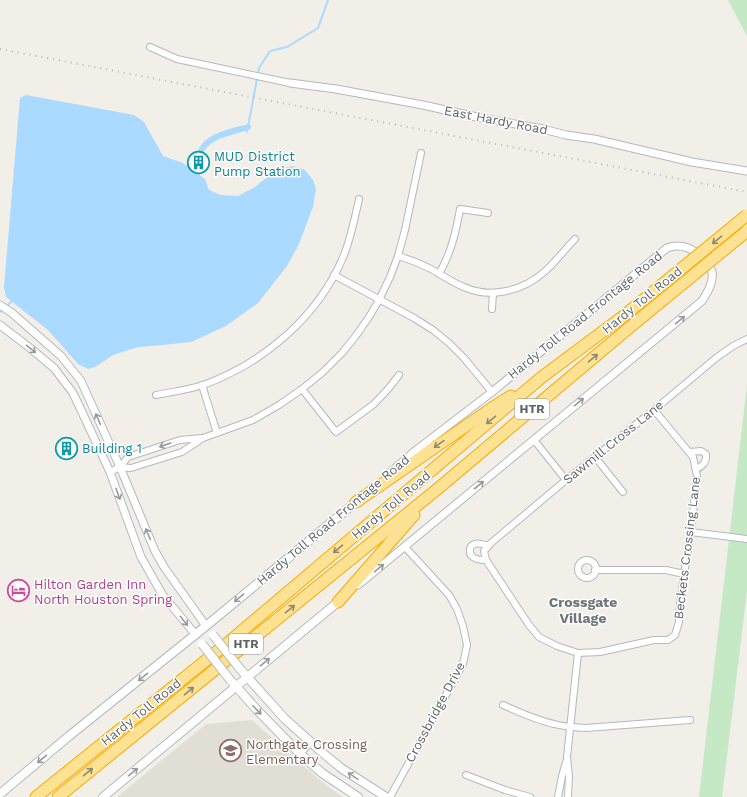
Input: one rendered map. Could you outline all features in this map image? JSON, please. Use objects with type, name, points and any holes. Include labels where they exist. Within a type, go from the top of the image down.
[{"type":"highway","name":"Hardy Toll Road","points":[[36,797],[230,641],[542,377],[621,318],[747,215]]},
{"type":"highway","name":"Hardy Toll Road","points":[[58,797],[435,491],[630,327],[747,232]]},
{"type":"highway","points":[[356,502],[492,408],[542,377]]},
{"type":"highway","points":[[338,602],[435,491]]},
{"type":"main road","name":"Hardy Toll Road Frontage Road","points":[[0,794],[356,502]]},
{"type":"main road","name":"Hardy Toll Road Frontage Road","points":[[103,797],[234,684],[248,677],[338,602]]},
{"type":"main road","points":[[206,626],[241,670],[285,719],[341,768],[386,797]]},
{"type":"main road","points":[[195,634],[234,684],[299,753],[322,773],[358,797]]},
{"type":"main road","points":[[299,753],[310,742]]},
{"type":"street","name":"East Hardy Road","points":[[150,47],[177,59],[244,74],[423,105],[566,135],[594,139],[692,162],[747,171]]},
{"type":"street","points":[[110,472],[120,468],[131,468],[182,452],[203,438],[253,420],[279,406],[302,389],[323,372],[342,353],[369,317],[390,277],[398,256],[405,230],[420,153]]},
{"type":"street","points":[[156,395],[202,385],[238,369],[260,356],[282,340],[313,306],[334,276],[350,239],[359,199]]},
{"type":"street","points":[[439,274],[449,255],[460,209],[488,213]]},
{"type":"street","points":[[398,256],[417,262],[465,288],[481,292],[505,292],[519,288],[531,282],[544,272],[575,239]]},
{"type":"street","name":"Hardy Toll Road Frontage Road","points":[[338,602],[702,301],[711,286],[712,273],[703,257],[688,248],[676,246],[667,248],[492,392],[415,451],[356,502]]},
{"type":"street","points":[[334,276],[414,318],[433,330],[464,358],[492,392]]},
{"type":"street","points":[[492,309],[493,293]]},
{"type":"street","points":[[0,305],[12,313],[61,356],[81,381],[155,551],[164,567],[206,626]]},
{"type":"street","points":[[0,325],[54,368],[73,393],[110,472],[141,556],[162,594],[195,634]]},
{"type":"street","name":"Sawmill Cross Lane","points":[[486,549],[491,543],[566,480],[654,410],[716,358],[733,346],[747,339]]},
{"type":"street","points":[[302,389],[336,432],[374,404],[399,375]]},
{"type":"street","points":[[202,385],[217,433]]},
{"type":"street","name":"Beckets Crossing Lane","points":[[578,652],[600,652],[654,640],[668,640],[675,635],[677,629],[691,532],[697,476],[693,457],[654,410]]},
{"type":"street","points":[[120,468],[128,457],[180,440],[203,438]]},
{"type":"street","points":[[534,440],[566,480]]},
{"type":"street","points":[[689,452],[701,451],[706,454],[704,463],[700,468],[696,469]]},
{"type":"street","points":[[595,457],[623,492]]},
{"type":"street","points":[[691,532],[747,539]]},
{"type":"street","points":[[486,560],[473,558],[470,555],[471,546],[478,543],[486,549],[486,560],[529,625],[539,637],[557,646],[578,652],[567,757],[558,797]]},
{"type":"street","name":"Crossbridge Drive","points":[[390,797],[463,664],[467,644],[457,609],[449,595],[406,546]]},
{"type":"street","points":[[141,556],[155,551]]},
{"type":"street","points":[[595,570],[666,570],[684,574]]},
{"type":"street","points":[[503,705],[555,725],[570,727],[586,728],[690,720]]},
{"type":"street","points":[[567,757],[569,776],[568,797]]},
{"type":"street","points":[[466,775],[505,790],[530,797]]},
{"type":"shaded area","name":"Northgate Crossing Elementary","points":[[252,720],[300,763],[343,797],[117,797],[206,724]]},
{"type":"green space","points":[[728,0],[747,0],[747,36]]},
{"type":"green space","points":[[747,385],[747,591],[722,797],[699,797]]},
{"type":"water","points":[[26,95],[134,115],[144,122],[163,156],[183,163],[205,179],[209,190],[221,195],[238,196],[255,187],[277,169],[293,166],[305,170],[313,180],[316,189],[313,207],[299,244],[287,266],[258,303],[226,326],[191,342],[138,347],[113,355],[95,367],[88,369],[78,364],[48,330],[6,297],[4,287],[20,98]]},
{"type":"waterway","points":[[247,132],[259,68],[270,51],[287,47],[318,28],[328,0]]},
{"type":"waterway","points":[[196,180],[200,154],[204,146],[209,141],[221,135],[248,127]]},
{"type":"waterway","points":[[0,312],[12,301]]},
{"type":"railway","points":[[0,49],[747,192]]},
{"type":"place","name":"MUD District Pump Station","points":[[199,163]]},
{"type":"place","name":"Building 1","points":[[66,448]]},
{"type":"place","name":"Hilton Garden Inn North Houston Spring","points":[[18,591]]},
{"type":"place","name":"Northgate Crossing Elementary","points":[[230,751]]},
{"type":"district","name":"Crossgate Village","points":[[583,610]]}]
